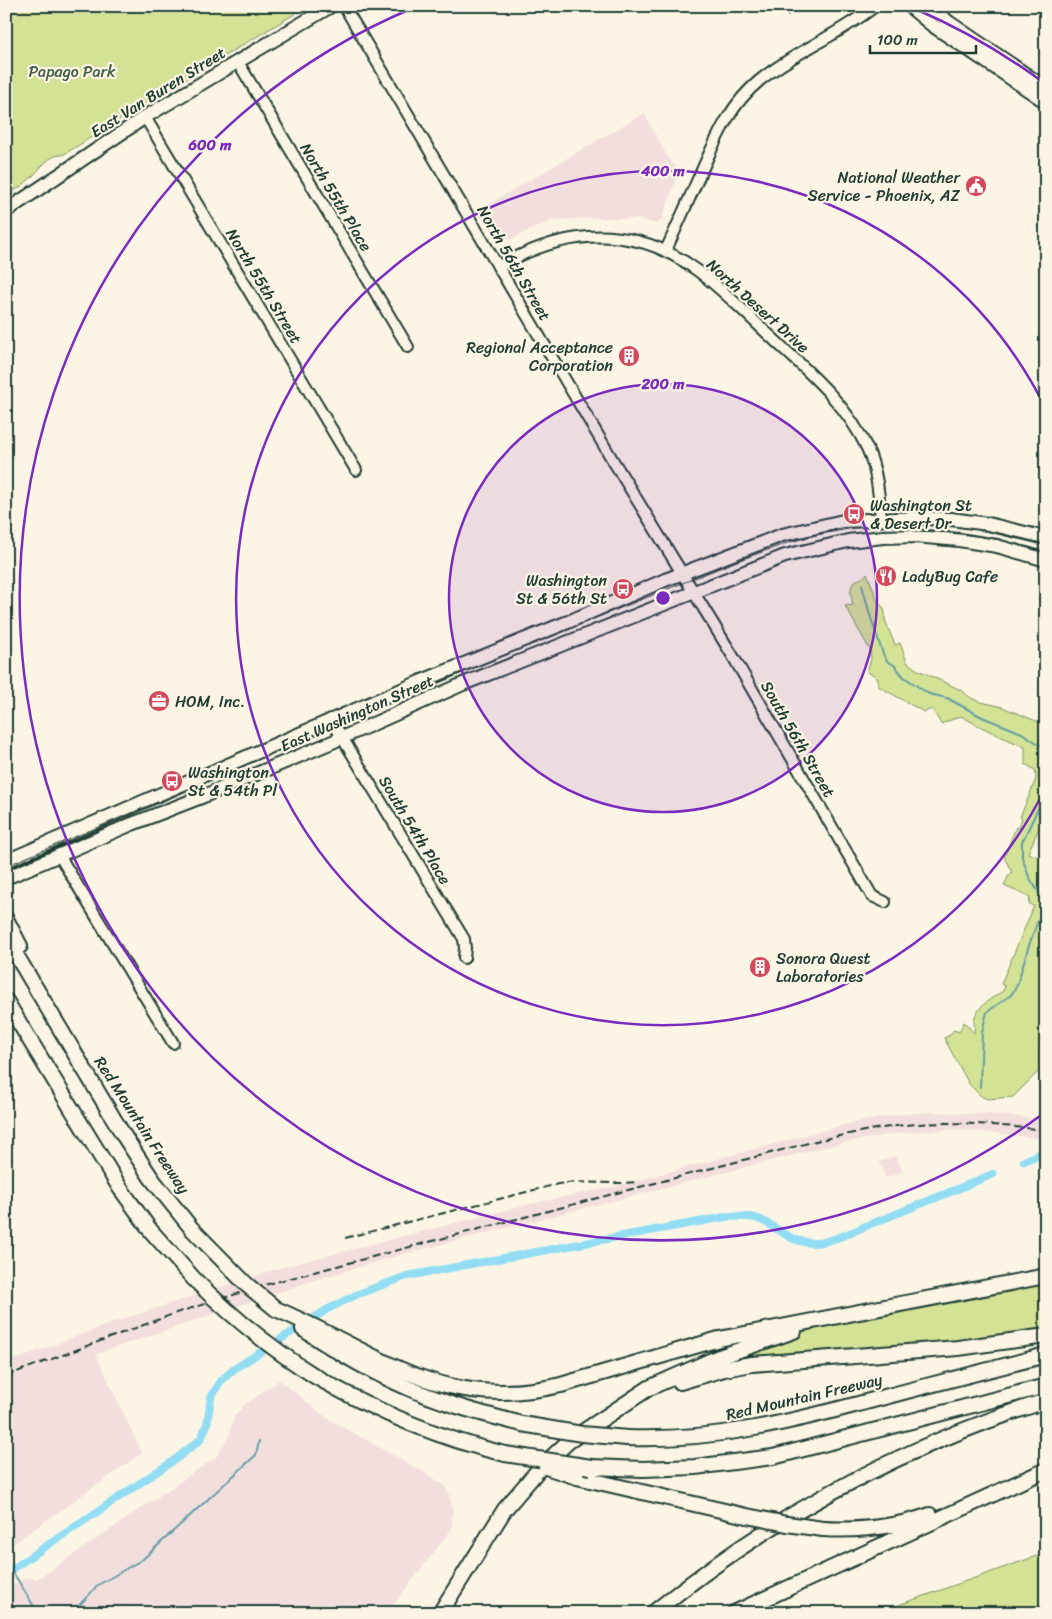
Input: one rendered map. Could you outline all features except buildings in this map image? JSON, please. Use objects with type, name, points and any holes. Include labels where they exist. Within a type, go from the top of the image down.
[{"type":"highway","points":[[6,919],[40,995]]},
{"type":"highway","name":"Red Mountain Freeway","points":[[6,938],[124,1136],[152,1178],[192,1229],[230,1268],[276,1309],[339,1346],[374,1371],[432,1397],[480,1414],[522,1424],[582,1434],[627,1438],[684,1438],[760,1428],[798,1420],[1046,1355]]},
{"type":"highway","points":[[6,1002],[120,1188],[151,1231],[194,1279],[248,1328],[318,1378],[363,1403],[449,1438],[577,1478],[742,1515],[823,1529],[872,1528],[913,1520],[1046,1470]]},
{"type":"highway","points":[[339,1346],[429,1381],[466,1390],[513,1392],[536,1390],[562,1385],[719,1338],[1046,1276]]},
{"type":"highway","points":[[440,1613],[502,1515],[540,1468],[570,1441],[614,1411],[649,1388],[701,1364],[743,1348],[823,1323],[902,1304]]},
{"type":"highway","points":[[614,1411],[662,1389],[692,1378],[738,1366],[958,1348],[1046,1336]]},
{"type":"highway","points":[[505,1454],[591,1466],[643,1469],[721,1465],[773,1457],[1046,1386]]},
{"type":"highway","points":[[653,1613],[704,1573],[746,1544],[834,1490],[930,1444],[987,1421],[1046,1401]]},
{"type":"highway","points":[[734,1613],[1012,1484]]},
{"type":"main road","name":"East Van Buren Street","points":[[6,211],[145,117],[331,6]]},
{"type":"main road","points":[[909,6],[932,25],[1046,102]]},
{"type":"main road","points":[[928,6],[1046,88]]},
{"type":"main road","name":"East Washington Street","points":[[6,861],[331,719],[682,573],[782,535],[830,523],[882,518],[920,518],[974,522],[1046,538]]},
{"type":"main road","name":"East Washington Street","points":[[6,878],[343,738],[463,684],[692,588],[785,556],[828,545],[883,537],[915,536],[997,546],[1046,560]]},
{"type":"street","name":"North 56th Street","points":[[344,6],[612,459],[692,588]]},
{"type":"street","points":[[666,250],[722,124],[748,91],[769,73],[846,27],[875,6]]},
{"type":"street","name":"North 55th Place","points":[[238,62],[408,347]]},
{"type":"street","name":"North 55th Street","points":[[145,117],[356,470]]},
{"type":"street","name":"North Desert Drive","points":[[498,267],[532,249],[551,243],[592,236],[629,239],[666,250],[691,266],[714,284],[818,381],[841,405],[868,449],[874,465],[882,518]]},
{"type":"street","name":"South 56th Street","points":[[692,588],[872,896],[885,902]]},
{"type":"street","name":"South 54th Place","points":[[331,719],[464,939],[464,958]]},
{"type":"street","points":[[59,855],[173,1043]]},
{"type":"shaded area","points":[[644,113],[667,156],[679,171],[662,220],[656,224],[638,219],[553,220],[509,240],[486,206]]},
{"type":"shaded area","points":[[924,1112],[993,1114],[1046,1120],[1046,1139],[957,1129],[900,1133],[837,1144],[400,1255],[315,1280],[96,1354],[142,1453],[6,1549],[6,1363],[117,1321],[286,1266],[530,1204],[617,1186],[847,1124]]},
{"type":"shaded area","points":[[896,1156],[903,1172],[886,1178],[879,1162]]},
{"type":"shaded area","points":[[279,1380],[327,1418],[425,1473],[444,1485],[449,1494],[453,1511],[451,1530],[387,1613],[6,1613],[6,1601],[10,1598],[12,1586],[26,1577],[38,1579],[216,1457],[229,1436],[234,1417],[243,1406]]},
{"type":"green space","name":"Papago Park","points":[[6,6],[308,6],[63,155],[49,159],[29,180],[6,197]]},
{"type":"green space","points":[[867,573],[878,602],[885,612],[885,620],[895,645],[900,643],[907,662],[916,669],[963,691],[971,698],[1002,707],[1046,725],[1046,812],[1028,853],[1046,860],[1046,1024],[1039,1046],[1039,1071],[1013,1097],[987,1099],[981,1096],[969,1084],[944,1038],[954,1030],[959,1032],[964,1022],[974,1033],[974,1020],[978,1011],[1003,991],[1005,986],[1001,984],[1034,906],[1029,904],[1030,897],[1004,886],[1012,872],[1004,857],[1016,827],[1018,828],[1022,818],[1020,817],[1036,778],[1035,770],[1025,764],[1025,747],[961,716],[941,724],[932,709],[924,712],[878,686],[877,678],[867,672],[871,659],[870,650],[845,606],[853,605],[852,584]]},
{"type":"green space","points":[[1046,1281],[1046,1328],[972,1340],[763,1355],[739,1359],[737,1354],[792,1334],[851,1320]]},
{"type":"green space","points":[[1046,1553],[1046,1613],[876,1613],[1031,1558]]},
{"type":"waterway","points":[[788,6],[788,16]]},
{"type":"waterway","points":[[862,585],[883,654],[887,661],[894,665],[904,677],[929,694],[947,698],[982,717],[1022,733],[1043,747],[1046,753]]},
{"type":"waterway","points":[[980,1087],[982,1032],[987,1012],[1011,995],[1017,985],[1042,910],[1040,894],[1029,877],[1022,857],[1022,842],[1046,792]]},
{"type":"waterway","points":[[1024,1161],[1046,1151]]},
{"type":"waterway","points":[[6,1573],[176,1459],[200,1440],[207,1425],[211,1397],[221,1381],[234,1369],[328,1309],[358,1294],[407,1276],[725,1217],[754,1218],[763,1221],[793,1239],[821,1243],[993,1174]]},
{"type":"waterway","points":[[72,1613],[98,1585],[143,1559],[256,1455],[259,1441]]},
{"type":"waterway","points":[[11,1569],[38,1613]]},
{"type":"tram line","points":[[6,866],[519,649],[737,561],[787,543],[854,528],[917,524],[945,525],[995,532],[1046,544]]},
{"type":"tram line","points":[[913,531],[980,537],[1046,552]]},
{"type":"railway","points":[[6,1376],[176,1313],[268,1284],[820,1140],[881,1128],[935,1123],[982,1124],[1046,1130]]},
{"type":"railway","points":[[345,1238],[558,1184],[637,1182]]},
{"type":"place","name":"National Weather Service - Phoenix, AZ","points":[[976,186]]},
{"type":"place","name":"Regional Acceptance Corporation","points":[[629,356]]},
{"type":"place","name":"Washington St & Desert Dr","points":[[854,514]]},
{"type":"place","name":"LadyBug Cafe","points":[[886,576]]},
{"type":"place","name":"Washington St & 56th St","points":[[623,589]]},
{"type":"place","name":"HOM, Inc.","points":[[159,701]]},
{"type":"place","name":"Washington St & 54th Pl","points":[[172,781]]},
{"type":"place","name":"Sonora Quest Laboratories","points":[[760,967]]}]
